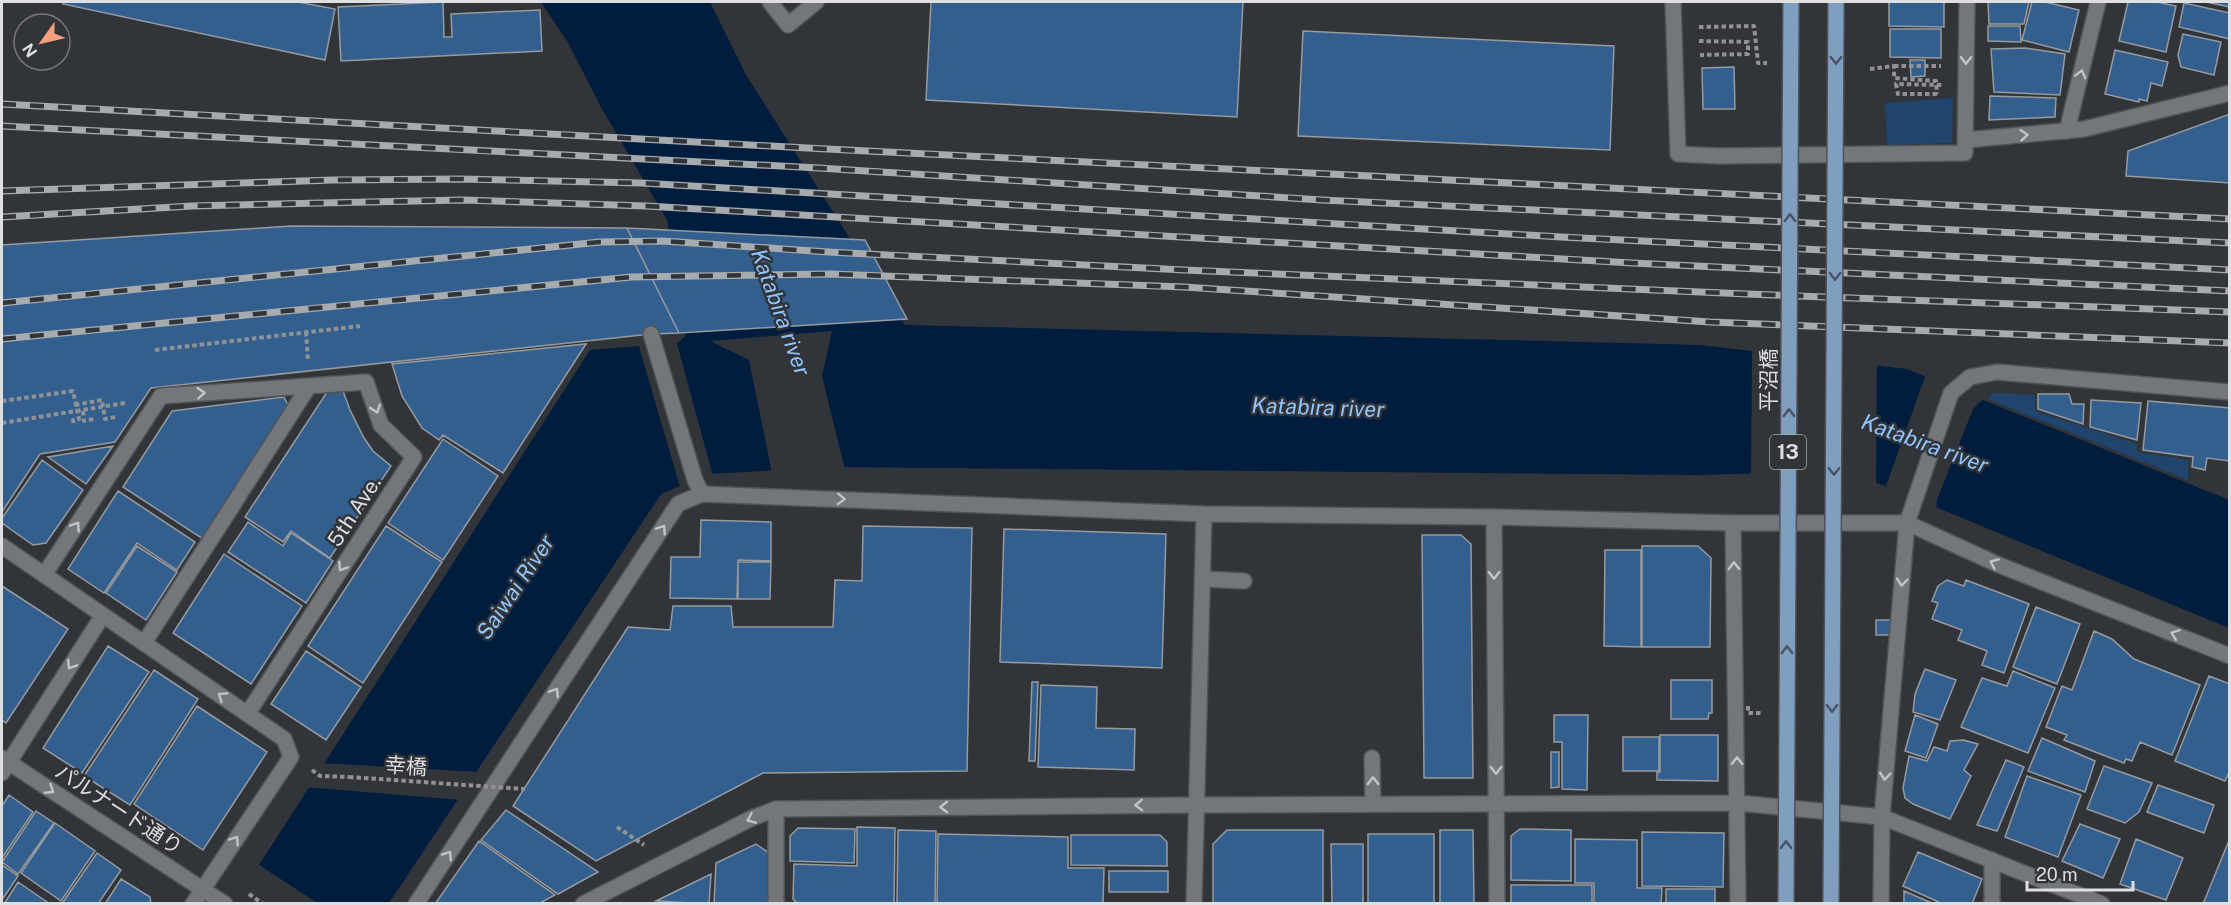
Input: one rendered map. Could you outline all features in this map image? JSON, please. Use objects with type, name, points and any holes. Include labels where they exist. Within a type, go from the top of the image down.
[{"type":"main road","name":"平沼橋","points":[[1786,903],[1791,2]]},
{"type":"main road","name":"13","points":[[1831,903],[1836,2]]},
{"type":"street","points":[[770,2],[788,25],[816,2]]},
{"type":"street","points":[[1673,2],[1678,153],[1718,156],[1965,153],[1967,2]]},
{"type":"street","points":[[2067,131],[2098,2]]},
{"type":"street","points":[[1966,140],[2084,129],[2229,93]]},
{"type":"street","points":[[651,334],[695,480],[702,494]]},
{"type":"street","points":[[1881,903],[1882,817],[1907,523],[1951,393],[1970,376],[1997,372],[2229,392]]},
{"type":"street","name":"5th Ave.","points":[[161,396],[366,382],[381,425],[414,457],[248,713]]},
{"type":"street","points":[[144,643],[309,386]]},
{"type":"street","points":[[44,575],[161,396]]},
{"type":"street","points":[[416,903],[678,504],[702,494],[1204,514],[1494,517],[1733,523],[1907,523],[1998,566],[2229,656]]},
{"type":"street","points":[[1194,903],[1204,514]]},
{"type":"street","points":[[1494,517],[1497,903]]},
{"type":"street","points":[[1733,523],[1738,903]]},
{"type":"street","points":[[2,546],[284,739],[291,757],[214,896],[193,903]]},
{"type":"street","points":[[1203,579],[1244,581]]},
{"type":"street","points":[[4,764],[103,615]]},
{"type":"street","points":[[1372,758],[1373,804]]},
{"type":"street","name":"パルナード通り","points":[[4,764],[214,896]]},
{"type":"street","points":[[583,903],[752,818],[776,809],[1738,803],[1882,817],[2102,903]]},
{"type":"street","points":[[776,809],[776,903]]},
{"type":"street","points":[[1992,860],[1992,903]]},
{"type":"path","points":[[1694,34],[1694,27],[1754,26],[1758,63],[1767,62]]},
{"type":"path","points":[[1690,55],[1748,54],[1748,42],[1693,41]]},
{"type":"path","points":[[1894,66],[1894,78],[1936,81],[1937,94],[1898,94],[1896,84],[1966,86]]},
{"type":"path","points":[[1869,69],[1918,66]]},
{"type":"path","points":[[156,350],[360,326]]},
{"type":"path","points":[[2,400],[73,391],[79,419],[73,420],[74,426],[72,413]]},
{"type":"path","points":[[2,423],[72,413],[161,396]]},
{"type":"path","points":[[75,405],[102,400],[104,413]]},
{"type":"path","points":[[83,411],[84,421],[94,419]]},
{"type":"path","points":[[1748,706],[1748,713],[1762,713]]},
{"type":"path","name":"幸橋","points":[[291,757],[320,776],[525,789]]},
{"type":"shaded area","points":[[1953,98],[1952,143],[1887,145],[1885,103]]},
{"type":"shaded area","points":[[1993,393],[2035,395],[2035,411],[2137,444],[2137,452],[2188,460],[2188,480],[1988,399]]},
{"type":"water","points":[[541,2],[710,2],[746,75],[905,325],[1700,345],[1907,369],[2229,500],[2229,628],[1848,471],[1698,475],[833,467],[709,474],[661,494],[389,903],[234,904],[590,350],[678,343],[685,336],[667,220],[601,107],[567,41]]},
{"type":"pier","points":[[832,331],[822,376],[845,470],[772,473],[749,360],[710,341]]},
{"type":"pier","points":[[676,340],[713,476],[680,487],[638,343]]},
{"type":"pier","points":[[1752,348],[1877,363],[1876,486],[1847,474],[1751,477]]},
{"type":"pier","points":[[1926,374],[1985,397],[1973,409],[1937,500],[1936,510],[1885,489]]},
{"type":"pier","points":[[320,763],[480,772],[462,800],[305,787]]},
{"type":"pier","points":[[256,863],[319,904],[231,904]]},
{"type":"building","points":[[66,2],[298,2],[335,9],[325,60],[63,4]]},
{"type":"building","points":[[443,2],[444,37],[452,37],[451,14],[540,10],[542,51],[341,61],[338,7]]},
{"type":"building","points":[[931,2],[1243,2],[1237,117],[926,100]]},
{"type":"building","points":[[1889,2],[1944,2],[1944,27],[1889,26]]},
{"type":"building","points":[[1988,2],[2029,2],[2024,24],[1989,24]]},
{"type":"building","points":[[2032,2],[2045,2],[2079,10],[2069,52],[2022,40]]},
{"type":"building","points":[[2128,2],[2157,2],[2176,6],[2166,52],[2119,41]]},
{"type":"building","points":[[2206,2],[2230,2],[2230,7]]},
{"type":"building","points":[[2184,3],[2230,13],[2230,39],[2179,27]]},
{"type":"building","points":[[1988,26],[2020,26],[2021,42],[1988,41]]},
{"type":"building","points":[[1890,29],[1941,29],[1941,58],[1890,57]]},
{"type":"building","points":[[1303,31],[1614,46],[1610,150],[1298,136]]},
{"type":"building","points":[[2183,34],[2221,42],[2214,75],[2181,67],[2178,55]]},
{"type":"building","points":[[2025,48],[2065,54],[2060,95],[1994,92],[1991,49]]},
{"type":"building","points":[[2115,50],[2168,62],[2162,86],[2151,83],[2147,101],[2139,99],[2139,102],[2105,94]]},
{"type":"building","points":[[1910,60],[1925,60],[1925,76],[1911,77]]},
{"type":"building","points":[[1734,67],[1735,109],[1703,109],[1702,68]]},
{"type":"building","points":[[1990,96],[2056,98],[2055,117],[1989,120]]},
{"type":"building","points":[[2230,114],[2230,183],[2126,176],[2128,151]]},
{"type":"building","points":[[291,226],[627,228],[679,333],[651,334],[151,388],[115,442],[40,454],[2,512],[2,245]]},
{"type":"building","points":[[627,228],[865,240],[907,319],[679,333]]},
{"type":"building","points":[[586,344],[503,473],[443,435],[439,440],[422,428],[402,396],[392,364]]},
{"type":"building","points":[[342,388],[364,438],[373,451],[391,466],[330,558],[291,531],[283,542],[245,517],[329,389]]},
{"type":"building","points":[[2038,394],[2069,394],[2072,404],[2084,404],[2083,424],[2038,409]]},
{"type":"building","points":[[284,397],[289,407],[203,539],[123,487],[172,411]]},
{"type":"building","points":[[2091,400],[2141,403],[2137,440],[2090,427]]},
{"type":"building","points":[[2148,401],[2230,408],[2230,461],[2207,458],[2205,470],[2192,467],[2193,457],[2143,450]]},
{"type":"building","points":[[443,439],[498,476],[443,560],[388,523]]},
{"type":"building","points":[[113,446],[86,484],[48,457]]},
{"type":"building","points":[[42,460],[83,490],[46,543],[33,545],[2,523],[2,518]]},
{"type":"building","points":[[118,491],[195,542],[177,570],[137,543],[104,593],[68,569]]},
{"type":"building","points":[[701,520],[771,522],[771,561],[738,560],[737,599],[670,598],[671,557],[700,557]]},
{"type":"building","points":[[248,522],[283,546],[291,533],[333,561],[306,603],[228,552]]},
{"type":"building","points":[[386,526],[442,562],[363,683],[308,646]]},
{"type":"building","points":[[863,526],[972,528],[967,771],[763,773],[596,861],[513,806],[628,627],[670,630],[673,606],[731,606],[733,627],[833,627],[835,580],[862,581]]},
{"type":"building","points":[[1004,529],[1166,534],[1162,668],[1000,662]]},
{"type":"building","points":[[1422,535],[1461,535],[1471,544],[1473,778],[1424,778]]},
{"type":"building","points":[[137,546],[177,572],[146,620],[106,593]]},
{"type":"building","points":[[1642,546],[1698,546],[1711,558],[1710,647],[1642,647]]},
{"type":"building","points":[[1605,550],[1641,550],[1641,647],[1604,646]]},
{"type":"building","points":[[224,554],[302,606],[251,684],[173,633]]},
{"type":"building","points":[[738,562],[771,562],[770,599],[738,599]]},
{"type":"building","points":[[1947,580],[1964,586],[1966,580],[2029,604],[2004,673],[1982,665],[1987,651],[1958,640],[1962,630],[1932,619],[1938,603],[1932,601],[1938,586]]},
{"type":"building","points":[[2,586],[68,629],[6,723],[2,720]]},
{"type":"building","points":[[2036,607],[2080,624],[2057,684],[2013,667]]},
{"type":"building","points":[[1876,620],[1892,620],[1892,635],[1876,635]]},
{"type":"building","points":[[2094,631],[2112,639],[2134,659],[2200,685],[2172,755],[2140,742],[2132,761],[2126,759],[2124,763],[2064,740],[2067,735],[2046,727],[2062,686],[2072,690]]},
{"type":"building","points":[[108,646],[149,672],[82,773],[43,748]]},
{"type":"building","points":[[306,651],[361,687],[326,740],[271,704]]},
{"type":"building","points":[[1925,669],[1956,680],[1940,720],[1913,712],[1915,694]]},
{"type":"building","points":[[154,670],[198,699],[130,805],[84,776]]},
{"type":"building","points":[[2013,671],[2055,688],[2028,753],[1961,727],[1982,678],[2007,686]]},
{"type":"building","points":[[2209,676],[2230,684],[2230,770],[2225,781],[2175,761]]},
{"type":"building","points":[[1671,680],[1712,680],[1712,713],[1709,713],[1708,719],[1671,719]]},
{"type":"building","points":[[1032,682],[1038,682],[1035,761],[1029,761]]},
{"type":"building","points":[[1041,685],[1097,687],[1096,728],[1135,729],[1134,770],[1038,767]]},
{"type":"building","points":[[197,706],[267,752],[203,850],[134,804]]},
{"type":"building","points":[[1554,715],[1588,715],[1587,790],[1562,789],[1562,742],[1554,742]]},
{"type":"building","points":[[1915,715],[1938,724],[1926,758],[1905,751]]},
{"type":"building","points":[[1660,735],[1718,735],[1718,781],[1657,780],[1657,772],[1660,772]]},
{"type":"building","points":[[1623,737],[1659,737],[1659,771],[1623,771]]},
{"type":"building","points":[[2042,738],[2095,761],[2085,792],[2028,771]]},
{"type":"building","points":[[1963,740],[1978,744],[1964,770],[1971,776],[1950,819],[1913,804],[1905,798],[1903,788],[1909,756],[1927,761],[1934,747],[1947,751],[1950,741]]},
{"type":"building","points":[[1551,752],[1559,752],[1559,787],[1551,788]]},
{"type":"building","points":[[2006,760],[2024,767],[1997,831],[1977,825]]},
{"type":"building","points":[[2104,766],[2152,783],[2139,812],[2125,823],[2087,809]]},
{"type":"building","points":[[2027,776],[2081,795],[2058,857],[2005,837]]},
{"type":"building","points":[[2158,785],[2214,805],[2204,833],[2147,812]]},
{"type":"building","points":[[9,795],[33,812],[2,858],[2,806]]},
{"type":"building","points":[[506,810],[598,872],[558,894],[481,840]]},
{"type":"building","points":[[36,811],[54,823],[18,874],[2,862]]},
{"type":"building","points":[[55,823],[95,851],[61,901],[21,873]]},
{"type":"building","points":[[2080,824],[2120,839],[2103,878],[2062,861]]},
{"type":"building","points":[[857,827],[895,828],[894,904],[798,904],[793,899],[794,864],[857,866]]},
{"type":"building","points":[[798,828],[855,829],[854,863],[790,861],[790,836]]},
{"type":"building","points":[[1520,829],[1571,830],[1571,881],[1511,880],[1511,836]]},
{"type":"building","points":[[898,830],[936,831],[935,904],[897,904]]},
{"type":"building","points":[[1227,830],[1323,830],[1323,904],[1213,904],[1213,844]]},
{"type":"building","points":[[1440,830],[1473,830],[1474,904],[1440,904]]},
{"type":"building","points":[[1642,832],[1724,833],[1723,887],[1642,886]]},
{"type":"building","points":[[938,834],[1068,837],[1068,868],[1104,868],[1103,904],[937,904]]},
{"type":"building","points":[[1368,834],[1434,834],[1434,904],[1368,904]]},
{"type":"building","points":[[1071,835],[1160,835],[1167,842],[1167,866],[1071,865]]},
{"type":"building","points":[[2230,838],[2230,904],[2203,904]]},
{"type":"building","points":[[1575,839],[1637,840],[1637,888],[1662,888],[1661,904],[1594,904],[1594,883],[1575,883]]},
{"type":"building","points":[[2136,839],[2183,858],[2166,900],[2120,884]]},
{"type":"building","points":[[479,841],[555,895],[538,904],[435,904]]},
{"type":"building","points":[[756,844],[769,853],[768,904],[714,904],[716,863]]},
{"type":"building","points":[[1331,844],[1363,844],[1363,904],[1332,904]]},
{"type":"building","points":[[1918,852],[1982,879],[1972,904],[1943,904],[1903,886]]},
{"type":"building","points":[[97,853],[121,870],[98,904],[65,904],[63,902]]},
{"type":"building","points":[[2,865],[18,876],[2,900]]},
{"type":"building","points":[[1109,871],[1168,871],[1168,892],[1109,892]]},
{"type":"building","points":[[711,874],[709,904],[656,901]]},
{"type":"building","points":[[121,879],[150,897],[151,904],[105,904]]},
{"type":"building","points":[[18,882],[50,904],[4,904]]},
{"type":"building","points":[[1511,885],[1592,885],[1592,904],[1511,904]]},
{"type":"building","points":[[1666,889],[1715,889],[1715,904],[1666,904]]},
{"type":"building","points":[[1904,891],[1934,904],[1904,904]]},
{"type":"railway","points":[[2,104],[807,148],[2230,219]]},
{"type":"railway","points":[[2,126],[819,168],[1322,200],[2230,243]]},
{"type":"railway","points":[[2,191],[333,180],[459,179],[641,183],[1561,237],[2230,270]]},
{"type":"railway","points":[[2,217],[192,206],[463,200],[646,206],[1632,263],[2230,291]]},
{"type":"railway","points":[[2,303],[600,242],[663,241],[828,252],[1184,270],[2230,312]]},
{"type":"railway","points":[[2,339],[631,277],[830,274],[1184,287],[1710,322],[2230,343]]},
{"type":"water label","name":"Katabira river","points":[[781,312]]},
{"type":"water label","name":"Katabira river","points":[[1318,407]]},
{"type":"water label","name":"Katabira river","points":[[1925,443]]},
{"type":"water label","name":"Saiwai River","points":[[515,587]]}]
